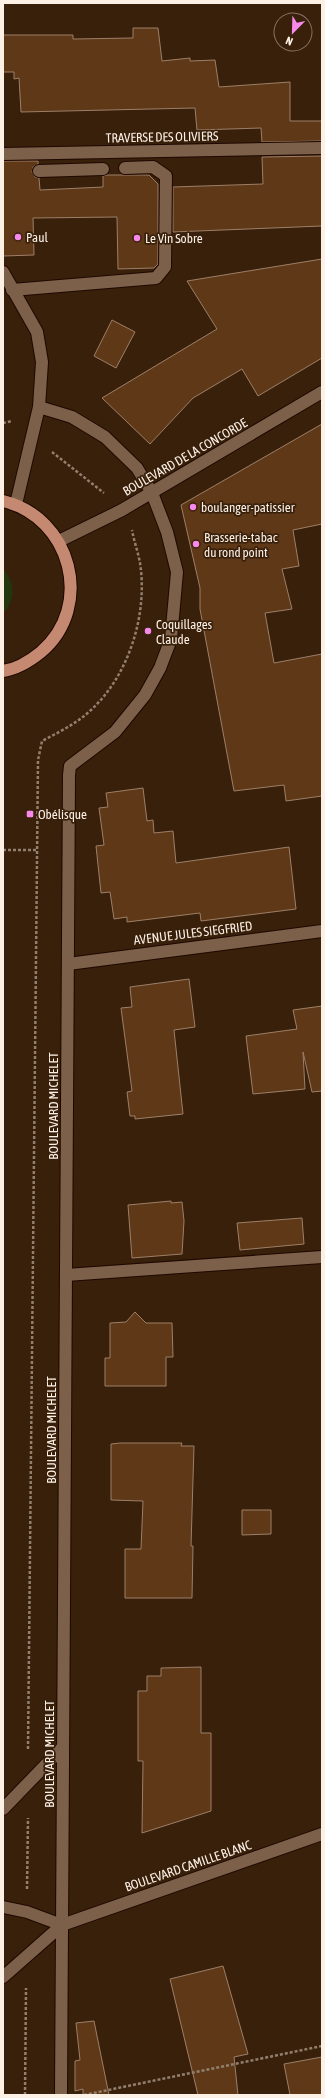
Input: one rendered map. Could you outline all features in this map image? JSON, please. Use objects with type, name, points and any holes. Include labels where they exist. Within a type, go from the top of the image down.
[{"type":"main road","points":[[3,501],[16,504],[33,513],[47,526],[59,541],[68,562],[71,584],[69,607],[61,628],[47,646],[30,661],[3,671]]},
{"type":"street","name":"TRAVERSE DES OLIVIERS","points":[[3,154],[322,148]]},
{"type":"street","points":[[12,290],[156,278],[165,267],[166,176],[153,168],[125,168]]},
{"type":"street","points":[[39,171],[103,169]]},
{"type":"street","points":[[3,272],[37,332],[42,362],[39,407],[16,504]]},
{"type":"street","name":"BOULEVARD DE LA CONCORDE","points":[[59,541],[88,528],[152,493],[322,392]]},
{"type":"street","points":[[39,407],[72,417],[105,438],[137,468],[152,493]]},
{"type":"street","name":"BOULEVARD MICHELET","points":[[61,2095],[70,766],[115,732],[145,695],[160,668],[171,639],[177,572],[167,532],[152,493]]},
{"type":"street","name":"AVENUE JULES SIEGFRIED","points":[[68,964],[322,931]]},
{"type":"street","points":[[66,1275],[322,1257]]},
{"type":"street","points":[[3,1809],[63,1747]]},
{"type":"street","name":"BOULEVARD CAMILLE BLANC","points":[[3,1977],[62,1925],[322,1834]]},
{"type":"street","points":[[3,1907],[26,1912],[62,1925]]},
{"type":"path","points":[[3,423],[13,421]]},
{"type":"path","points":[[50,451],[91,482]]},
{"type":"path","points":[[28,1752],[38,760],[42,741],[66,729],[91,710],[110,688],[122,668],[133,642],[142,589],[140,563],[131,527]]},
{"type":"path","points":[[3,850],[37,850]]},
{"type":"path","points":[[27,1890],[28,1816]]},
{"type":"path","points":[[25,2095],[26,1984]]},
{"type":"path","points":[[84,2095],[322,2046]]},
{"type":"green space","points":[[3,569],[12,585],[12,597],[3,613]]},
{"type":"building","points":[[133,28],[158,28],[162,61],[190,58],[190,61],[215,60],[219,87],[290,82],[290,121],[322,121],[322,141],[262,142],[261,128],[197,130],[195,108],[21,112],[19,78],[14,79],[14,72],[3,72],[3,35],[73,35],[73,39],[133,38]]},
{"type":"building","points":[[322,156],[322,226],[173,232],[173,187],[263,184],[262,157]]},
{"type":"building","points":[[3,161],[38,161],[38,164],[33,167],[32,172],[35,177],[39,178],[40,190],[103,187],[103,176],[107,175],[149,175],[158,184],[158,264],[154,268],[118,269],[117,217],[33,218],[34,255],[3,256]]},
{"type":"building","points":[[322,259],[322,358],[258,396],[242,369],[193,398],[150,444],[102,398],[217,329],[187,281]]},
{"type":"building","points":[[112,320],[135,332],[116,368],[94,356]]},
{"type":"building","points":[[322,424],[322,524],[293,530],[299,566],[282,569],[292,609],[265,613],[274,663],[322,654],[322,796],[286,801],[284,785],[234,791],[200,609],[200,588],[181,505]]},
{"type":"building","points":[[143,788],[147,821],[153,820],[154,833],[173,831],[176,863],[289,847],[296,909],[201,921],[200,913],[127,922],[127,917],[114,919],[110,892],[101,893],[96,846],[104,845],[99,808],[108,807],[106,793]]},
{"type":"building","points":[[189,979],[195,1027],[174,1030],[183,1114],[135,1119],[135,1116],[130,1116],[127,1092],[132,1091],[121,1008],[132,1007],[130,987]]},
{"type":"building","points":[[322,1006],[322,1091],[312,1092],[303,1052],[305,1089],[253,1094],[246,1036],[297,1029],[293,1010]]},
{"type":"building","points":[[171,1201],[171,1203],[182,1202],[184,1221],[182,1254],[132,1258],[128,1205]]},
{"type":"building","points":[[302,1218],[304,1244],[240,1250],[237,1223]]},
{"type":"building","points":[[135,1312],[146,1323],[172,1323],[173,1357],[166,1357],[166,1386],[105,1386],[105,1358],[110,1358],[110,1323],[126,1322]]},
{"type":"building","points":[[182,1443],[181,1446],[194,1446],[191,1546],[193,1546],[192,1598],[125,1598],[125,1549],[141,1549],[143,1501],[111,1500],[111,1444]]},
{"type":"building","points":[[242,1510],[271,1510],[271,1534],[242,1535]]},
{"type":"building","points":[[201,1667],[201,1733],[211,1733],[211,1811],[142,1833],[143,1761],[138,1761],[138,1691],[147,1691],[147,1676],[161,1676],[161,1668]]},
{"type":"building","points":[[223,1966],[248,2054],[234,2057],[238,2095],[198,2095],[170,1979]]},
{"type":"building","points":[[94,2021],[109,2095],[83,2095],[83,2089],[75,2091],[75,2061],[80,2060],[76,2023]]},
{"type":"building","points":[[322,2057],[322,2095],[290,2095],[284,2064]]},
{"type":"place","name":"Paul","points":[[18,237]]},
{"type":"place","name":"Le Vin Sobre","points":[[137,238]]},
{"type":"place","name":"boulanger-patissier","points":[[193,507]]},
{"type":"place","name":"Brasserie-tabac du rond point","points":[[196,544]]},
{"type":"place","name":"Coquillages Claude","points":[[148,631]]},
{"type":"place","name":"Obélisque","points":[[30,814]]}]
